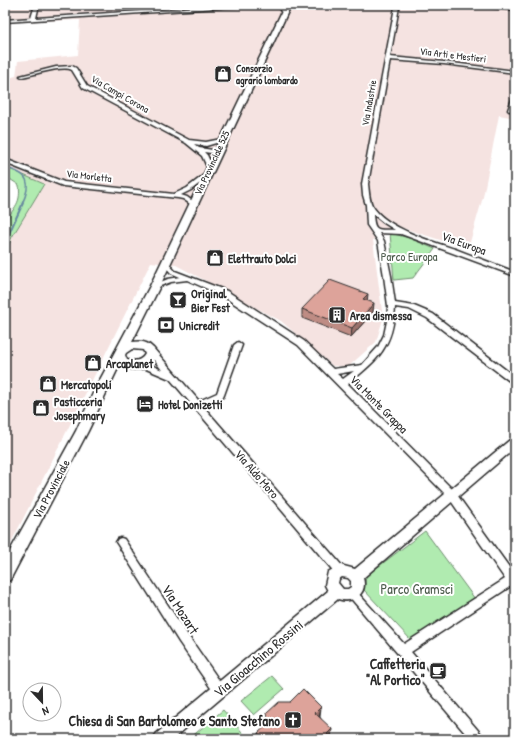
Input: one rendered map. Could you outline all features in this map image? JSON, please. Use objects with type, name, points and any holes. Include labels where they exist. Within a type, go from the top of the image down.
[{"type":"main road","name":"Via Provinciale 525","points":[[95,403],[155,286],[208,171],[288,5]]},
{"type":"main road","points":[[137,322],[142,337],[151,354],[149,359],[137,365],[124,363],[121,353],[135,345],[148,349]]},
{"type":"main road","name":"Via Provinciale 525","points":[[106,381],[120,371],[137,365]]},
{"type":"main road","name":"Via Provinciale","points":[[5,575],[82,431],[95,403]]},
{"type":"street","points":[[33,20],[37,5]]},
{"type":"street","points":[[5,21],[186,7],[248,5]]},
{"type":"street","points":[[282,5],[282,10],[284,13]]},
{"type":"street","name":"Via Industrie","points":[[370,227],[369,205],[365,184],[397,7],[396,5]]},
{"type":"street","points":[[423,5],[486,6],[515,9]]},
{"type":"street","name":"Via Arti e Mestieri","points":[[388,58],[515,72]]},
{"type":"street","name":"Via Campi Corona","points":[[22,76],[40,71],[70,67],[74,69],[85,87],[188,142],[204,155],[208,171]]},
{"type":"street","points":[[511,110],[515,99]]},
{"type":"street","name":"Via Campi Corona","points":[[188,142],[202,144],[213,143],[224,139]]},
{"type":"street","name":"Via Campi Corona","points":[[202,144],[218,152]]},
{"type":"street","points":[[198,150],[218,152]]},
{"type":"street","name":"Via Morletta","points":[[5,161],[63,184],[176,196],[185,198],[193,204]]},
{"type":"street","points":[[176,196],[189,189],[208,171]]},
{"type":"street","points":[[176,196],[188,195],[199,191]]},
{"type":"street","points":[[369,205],[387,227]]},
{"type":"street","points":[[370,227],[376,221],[387,227]]},
{"type":"street","points":[[370,227],[377,232],[387,227]]},
{"type":"street","points":[[343,384],[372,360],[390,331],[393,316],[381,240],[370,227]]},
{"type":"street","points":[[381,240],[387,227]]},
{"type":"street","name":"Via Europa","points":[[387,227],[515,274]]},
{"type":"street","points":[[165,263],[173,272],[192,280]]},
{"type":"street","points":[[155,286],[170,280],[192,280]]},
{"type":"street","name":"Via Monte Grappa","points":[[192,280],[224,293],[294,338],[331,372],[452,495],[514,581]]},
{"type":"street","points":[[392,305],[403,305],[430,316],[515,381]]},
{"type":"street","points":[[198,405],[220,395],[238,345]]},
{"type":"street","name":"Via Aldo Moro","points":[[148,349],[340,571]]},
{"type":"street","name":"Via Aldo Moro","points":[[137,365],[173,377]]},
{"type":"street","points":[[331,372],[362,367]]},
{"type":"street","points":[[356,576],[514,444]]},
{"type":"street","name":"Via Mozart","points":[[121,542],[183,638],[219,690]]},
{"type":"street","points":[[340,571],[348,572],[356,576],[359,582],[358,590],[353,595],[344,596],[336,593],[331,585],[333,576],[340,571]]},
{"type":"street","points":[[403,651],[514,581]]},
{"type":"street","name":"Via Gioacchino Rossini","points":[[161,739],[336,593]]},
{"type":"street","points":[[353,595],[478,739]]},
{"type":"shaded area","points":[[5,5],[367,5],[515,10],[515,118],[499,115],[483,197],[468,249],[400,227],[373,240],[383,319],[376,342],[349,366],[333,366],[281,321],[176,265],[151,262],[5,555],[5,253],[12,237],[44,184],[5,167],[5,79],[16,76],[18,61],[78,55],[80,20],[5,22]]},
{"type":"green space","points":[[5,167],[44,184],[12,237],[5,253],[5,227],[8,218],[18,203],[20,192],[19,185],[5,176]]},
{"type":"green space","name":"Parco Europa","points":[[390,233],[409,238],[435,249],[413,278],[394,280]]},
{"type":"green space","name":"Parco Gramsci","points":[[425,531],[475,599],[411,640],[364,590],[366,576]]},
{"type":"green space","points":[[272,676],[284,689],[254,715],[241,701]]},
{"type":"green space","points":[[223,710],[248,739],[189,739]]},
{"type":"building","name":"Area dismessa","points":[[330,280],[368,294],[363,299],[374,303],[352,328],[302,309]]},
{"type":"building","name":"Chiesa di San Bartolomeo e Santo Stefano","points":[[303,689],[321,707],[315,713],[332,729],[327,734],[332,739],[264,739],[258,733],[268,724],[267,713],[279,702],[290,702]]},
{"type":"waterway","points":[[5,168],[19,173],[24,176],[26,180],[27,190],[22,204]]},
{"type":"waterway","points":[[5,242],[23,203]]},
{"type":"place","name":"Consorzio agrario lombardo","points":[[223,74]]},
{"type":"place","name":"Elettrauto Dolci","points":[[215,258]]},
{"type":"place","name":"Original Bier Fest","points":[[178,300]]},
{"type":"place","name":"Area dismessa","points":[[337,315]]},
{"type":"place","name":"Unicredit","points":[[166,325]]},
{"type":"place","name":"Arcaplanet","points":[[93,363]]},
{"type":"place","name":"Mercatopoli","points":[[48,384]]},
{"type":"place","name":"Hotel Donizetti","points":[[145,404]]},
{"type":"place","name":"Pasticceria Josephmary","points":[[41,408]]},
{"type":"place","name":"Caffetteria \"Al Portico\"","points":[[438,671]]},
{"type":"place","name":"Chiesa di San Bartolomeo e Santo Stefano","points":[[293,720]]}]
